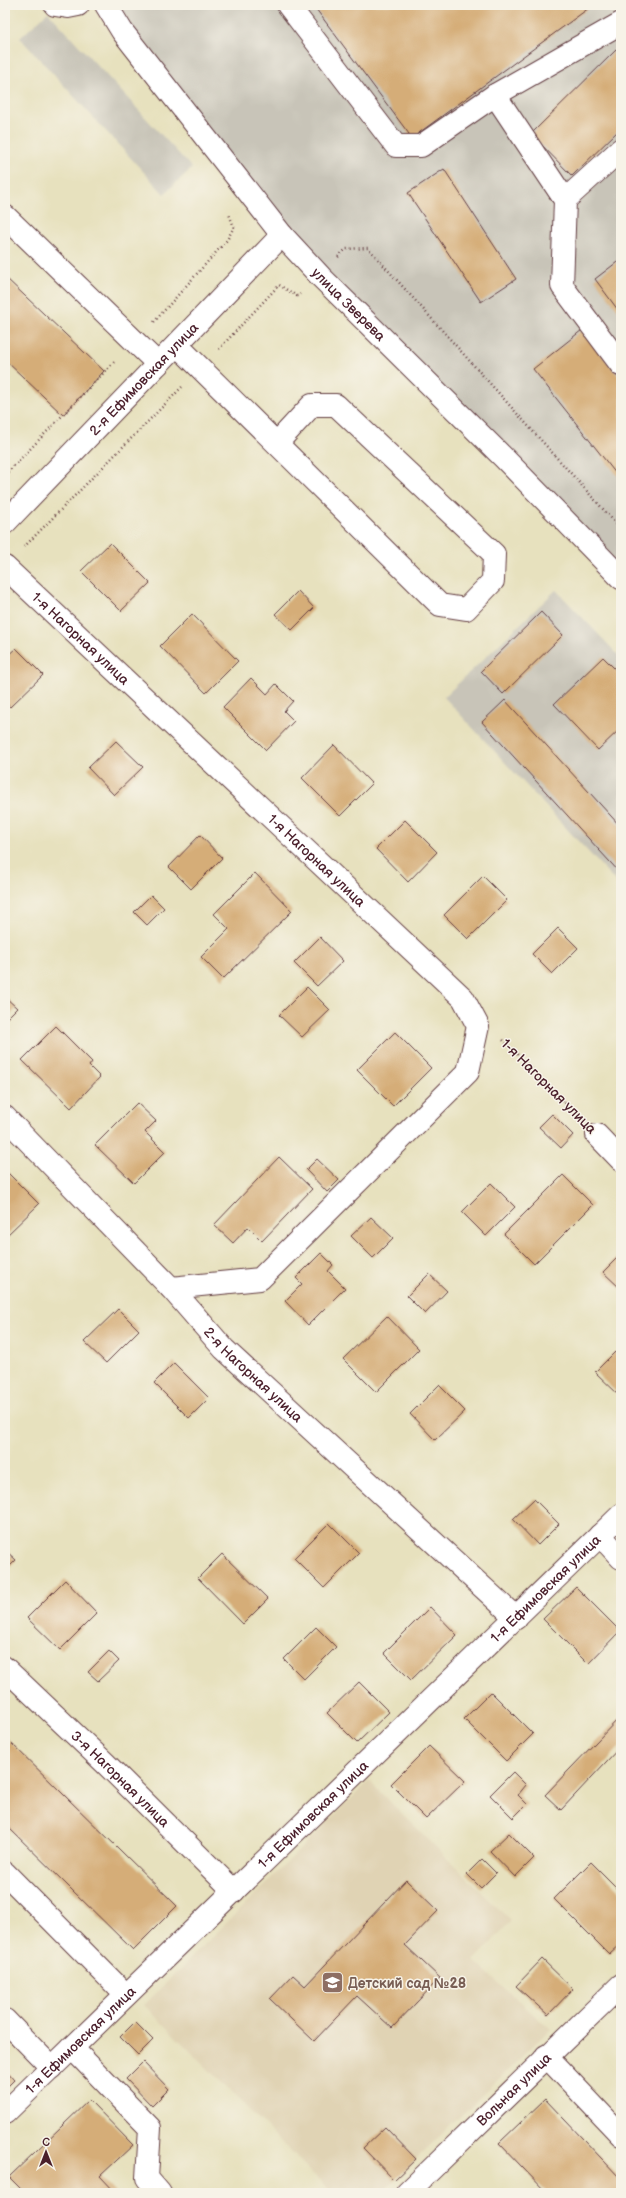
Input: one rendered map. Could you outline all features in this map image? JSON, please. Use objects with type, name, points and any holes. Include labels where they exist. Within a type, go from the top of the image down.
[{"type":"street","points":[[55,5],[68,7],[78,5]]},
{"type":"street","name":"улица Зверева","points":[[106,5],[122,31],[282,235],[320,277],[504,458],[621,578]]},
{"type":"street","points":[[288,5],[396,146],[421,146],[495,95],[621,23]]},
{"type":"street","points":[[495,95],[565,200],[562,286],[621,365]]},
{"type":"street","points":[[565,200],[621,149]]},
{"type":"street","points":[[5,216],[158,364]]},
{"type":"street","name":"2-я Ефимовская улица","points":[[9,512],[158,364],[282,235]]},
{"type":"street","points":[[177,344],[440,605],[466,609],[493,581],[494,554],[336,405],[312,405],[277,443]]},
{"type":"street","name":"1-я Нагорная улица","points":[[5,567],[462,998],[478,1026],[468,1072],[260,1279],[172,1288]]},
{"type":"street","name":"2-я Нагорная улица","points":[[5,1117],[172,1288],[224,1349],[516,1618]]},
{"type":"street","name":"1-я Нагорная улица","points":[[597,1135],[621,1160]]},
{"type":"street","name":"1-я Ефимовская улица","points":[[5,2113],[621,1515]]},
{"type":"street","points":[[600,1535],[621,1558]]},
{"type":"street","name":"3-я Нагорная улица","points":[[5,1668],[105,1763],[234,1891]]},
{"type":"street","points":[[5,1873],[126,1995]]},
{"type":"street","name":"Вольная улица","points":[[407,2193],[546,2056],[621,1985]]},
{"type":"street","points":[[5,2020],[52,2068]]},
{"type":"street","points":[[72,2048],[150,2128],[147,2178],[160,2193]]},
{"type":"street","points":[[546,2056],[621,2135]]},
{"type":"path","points":[[5,475],[135,341],[227,240],[234,227],[228,211]]},
{"type":"path","name":"1-я Нагорная улица","points":[[502,1038],[597,1135]]},
{"type":"shaded area","points":[[106,5],[621,5],[621,572],[297,241]]},
{"type":"shaded area","points":[[48,12],[192,168],[164,194],[20,38]]},
{"type":"shaded area","points":[[556,590],[621,658],[621,887],[444,697]]},
{"type":"shaded area","name":"Детский сад №28","points":[[369,1781],[511,1921],[474,1961],[550,2029],[381,2193],[332,2193],[144,2005]]},
{"type":"building","points":[[313,5],[593,5],[412,138]]},
{"type":"building","points":[[621,45],[621,128],[572,176],[531,134]]},
{"type":"building","points":[[444,169],[516,279],[481,302],[408,193]]},
{"type":"building","points":[[621,259],[621,314],[595,279]]},
{"type":"building","points":[[5,277],[104,371],[63,415],[5,360]]},
{"type":"building","points":[[582,330],[621,379],[621,480],[533,369]]},
{"type":"building","points":[[110,543],[150,583],[121,611],[81,571]]},
{"type":"building","points":[[298,591],[314,608],[292,630],[275,614]]},
{"type":"building","points":[[541,612],[563,635],[503,694],[481,671]]},
{"type":"building","points":[[192,614],[238,661],[206,693],[160,646]]},
{"type":"building","points":[[16,648],[43,675],[10,707],[5,702],[5,658]]},
{"type":"building","points":[[603,657],[621,675],[621,728],[598,750],[554,704]]},
{"type":"building","points":[[251,678],[267,694],[276,684],[293,701],[284,711],[294,721],[266,750],[223,707]]},
{"type":"building","points":[[505,700],[621,827],[621,874],[482,722]]},
{"type":"building","points":[[116,741],[143,767],[114,795],[88,768]]},
{"type":"building","points":[[334,745],[372,784],[340,816],[302,778]]},
{"type":"building","points":[[405,820],[437,852],[408,882],[376,849]]},
{"type":"building","points":[[200,835],[222,858],[191,889],[169,867]]},
{"type":"building","points":[[255,873],[292,911],[223,979],[201,957],[229,929],[214,914]]},
{"type":"building","points":[[483,876],[507,900],[468,939],[444,915]]},
{"type":"building","points":[[151,895],[164,908],[147,925],[134,912]]},
{"type":"building","points":[[558,928],[578,948],[552,974],[532,954]]},
{"type":"building","points":[[320,937],[343,961],[317,986],[294,963]]},
{"type":"building","points":[[307,987],[330,1010],[302,1037],[279,1015]]},
{"type":"building","points":[[5,997],[17,1008],[5,1020]]},
{"type":"building","points":[[56,1026],[92,1062],[89,1066],[100,1077],[71,1108],[22,1060]]},
{"type":"building","points":[[395,1032],[431,1068],[393,1106],[357,1070]]},
{"type":"building","points":[[137,1103],[156,1121],[145,1132],[165,1152],[134,1183],[95,1145]]},
{"type":"building","points":[[552,1114],[573,1135],[561,1148],[539,1127]]},
{"type":"building","points":[[279,1157],[312,1189],[262,1241],[248,1227],[233,1243],[214,1225]]},
{"type":"building","points":[[317,1159],[339,1180],[327,1192],[306,1170]]},
{"type":"building","points":[[5,1170],[39,1204],[5,1237]]},
{"type":"building","points":[[563,1175],[593,1205],[534,1264],[504,1234]]},
{"type":"building","points":[[491,1183],[515,1207],[486,1236],[462,1212]]},
{"type":"building","points":[[371,1217],[393,1238],[373,1258],[351,1236]]},
{"type":"building","points":[[321,1253],[333,1265],[328,1271],[345,1288],[308,1325],[285,1301],[302,1284],[296,1278]]},
{"type":"building","points":[[621,1254],[621,1289],[603,1272]]},
{"type":"building","points":[[429,1274],[447,1291],[425,1314],[407,1296]]},
{"type":"building","points":[[118,1309],[139,1330],[106,1363],[84,1342]]},
{"type":"building","points":[[387,1316],[419,1349],[376,1392],[343,1359]]},
{"type":"building","points":[[615,1352],[621,1358],[621,1397],[595,1372]]},
{"type":"building","points":[[174,1363],[209,1398],[189,1418],[154,1383]]},
{"type":"building","points":[[439,1385],[465,1411],[435,1440],[410,1414]]},
{"type":"building","points":[[534,1499],[559,1524],[538,1545],[513,1519]]},
{"type":"building","points":[[329,1523],[359,1553],[324,1588],[294,1558]]},
{"type":"building","points":[[5,1550],[16,1560],[5,1571]]},
{"type":"building","points":[[222,1554],[268,1599],[243,1624],[198,1578]]},
{"type":"building","points":[[65,1580],[97,1613],[60,1650],[27,1618]]},
{"type":"building","points":[[576,1587],[620,1631],[588,1664],[543,1619]]},
{"type":"building","points":[[430,1607],[457,1635],[411,1680],[384,1653]]},
{"type":"building","points":[[316,1627],[336,1647],[304,1679],[284,1659]]},
{"type":"building","points":[[109,1651],[119,1661],[98,1681],[88,1672]]},
{"type":"building","points":[[359,1682],[389,1712],[357,1743],[327,1713]]},
{"type":"building","points":[[491,1692],[533,1734],[506,1761],[464,1719]]},
{"type":"building","points":[[621,1716],[621,1746],[561,1810],[545,1795]]},
{"type":"building","points":[[5,1737],[177,1906],[133,1950],[5,1824]]},
{"type":"building","points":[[429,1746],[465,1781],[426,1819],[391,1784]]},
{"type":"building","points":[[513,1772],[526,1785],[518,1795],[527,1804],[513,1818],[490,1795]]},
{"type":"building","points":[[509,1833],[534,1858],[515,1877],[490,1851]]},
{"type":"building","points":[[482,1859],[496,1873],[481,1888],[467,1874]]},
{"type":"building","points":[[591,1862],[621,1892],[621,1943],[609,1954],[554,1899]]},
{"type":"building","points":[[406,1880],[438,1911],[405,1945],[440,1978],[392,2028],[357,1996],[314,2041],[270,1999],[293,1975],[305,1986]]},
{"type":"building","points":[[542,1959],[573,1989],[548,2015],[516,1986]]},
{"type":"building","points":[[135,2022],[153,2040],[138,2055],[120,2037]]},
{"type":"building","points":[[143,2062],[169,2089],[152,2106],[126,2079]]},
{"type":"building","points":[[5,2070],[14,2080],[5,2089]]},
{"type":"building","points":[[545,2099],[621,2179],[621,2193],[547,2193],[499,2143]]},
{"type":"building","points":[[89,2100],[133,2145],[100,2176],[116,2193],[25,2193],[9,2177]]},
{"type":"building","points":[[385,2127],[416,2159],[394,2180],[363,2148]]},
{"type":"place","name":"Детский сад №28","points":[[332,1983]]}]
